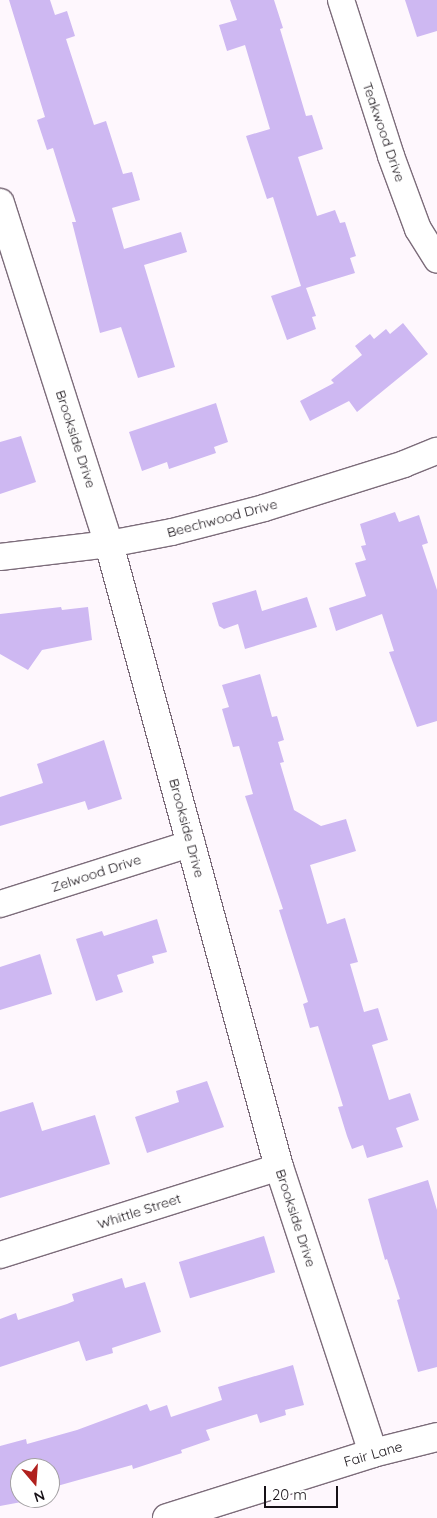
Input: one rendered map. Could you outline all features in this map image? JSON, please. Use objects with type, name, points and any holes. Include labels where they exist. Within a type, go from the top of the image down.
[{"type":"street","name":"Teakwood Drive","points":[[341,0],[418,229],[437,259]]},
{"type":"street","name":"Brookside Drive","points":[[0,203],[109,544],[279,1167],[373,1453]]},
{"type":"street","name":"Beechwood Drive","points":[[0,557],[109,544],[172,532],[264,508],[437,452]]},
{"type":"street","name":"Zelwood Drive","points":[[0,904],[192,843]]},
{"type":"street","name":"Whittle Street","points":[[0,1256],[279,1167]]},
{"type":"street","name":"Fair Lane","points":[[166,1518],[373,1453],[437,1437]]},
{"type":"building","points":[[9,0],[50,0],[55,15],[67,11],[75,36],[66,39],[94,125],[106,121],[123,174],[132,172],[140,200],[112,208],[124,249],[181,232],[187,252],[144,265],[175,367],[138,378],[121,327],[100,333],[72,222],[76,222],[53,148],[47,150],[37,120],[45,117]]},
{"type":"building","points":[[230,0],[274,0],[283,28],[280,29],[306,116],[312,115],[323,149],[298,157],[317,216],[335,210],[340,223],[345,222],[356,256],[350,258],[355,273],[306,288],[316,316],[312,317],[316,329],[287,340],[271,296],[301,286],[273,197],[267,199],[246,136],[270,129],[245,45],[227,51],[219,25],[237,20]]},
{"type":"building","points":[[405,0],[437,0],[437,31],[417,37]]},
{"type":"building","points":[[403,323],[428,354],[357,412],[349,401],[310,421],[300,401],[334,383],[331,380],[362,355],[355,346],[370,334],[374,339],[386,329],[390,334]]},
{"type":"building","points":[[216,403],[228,442],[214,447],[216,453],[169,469],[167,462],[142,471],[129,432]]},
{"type":"building","points":[[21,436],[36,482],[0,494],[0,442]]},
{"type":"building","points":[[395,512],[399,522],[419,515],[428,543],[422,545],[437,590],[437,721],[417,727],[389,652],[394,651],[382,614],[336,631],[329,608],[366,596],[355,563],[366,560],[361,546],[366,545],[360,524]]},
{"type":"building","points":[[256,590],[262,611],[307,597],[317,627],[245,649],[238,624],[224,629],[219,626],[212,603]]},
{"type":"building","points":[[61,607],[62,610],[88,607],[92,640],[42,650],[28,670],[0,654],[0,614]]},
{"type":"building","points":[[260,674],[272,717],[277,716],[284,740],[278,742],[284,762],[280,763],[294,810],[321,826],[346,819],[356,851],[310,865],[327,924],[345,918],[358,962],[350,964],[364,1012],[378,1008],[388,1040],[372,1045],[389,1100],[410,1093],[419,1120],[396,1128],[403,1147],[367,1158],[363,1145],[352,1149],[338,1107],[343,1106],[318,1026],[310,1028],[303,1004],[308,1002],[279,910],[283,909],[245,796],[253,794],[239,746],[233,747],[222,709],[229,707],[222,685]]},
{"type":"building","points":[[104,740],[122,799],[88,810],[85,801],[0,826],[0,797],[43,783],[37,764]]},
{"type":"building","points":[[157,919],[167,952],[152,956],[154,963],[117,975],[123,992],[96,1001],[76,939],[102,931],[104,936]]},
{"type":"building","points":[[40,954],[52,994],[0,1010],[0,967]]},
{"type":"building","points":[[207,1081],[224,1127],[147,1153],[135,1117],[179,1102],[176,1091]]},
{"type":"building","points":[[33,1102],[42,1131],[95,1115],[110,1164],[0,1198],[0,1112]]},
{"type":"building","points":[[428,1180],[437,1210],[437,1367],[418,1372],[397,1300],[400,1299],[387,1259],[385,1260],[368,1199]]},
{"type":"building","points":[[264,1236],[275,1272],[190,1298],[179,1262]]},
{"type":"building","points":[[122,1278],[125,1288],[145,1282],[161,1332],[112,1348],[113,1353],[86,1361],[79,1341],[0,1367],[0,1319],[16,1313],[18,1320],[67,1304],[74,1301],[72,1294]]},
{"type":"building","points":[[293,1365],[304,1405],[285,1410],[286,1415],[260,1423],[257,1414],[206,1430],[210,1440],[181,1450],[182,1453],[133,1469],[132,1465],[60,1485],[60,1458],[10,1458],[10,1504],[0,1506],[0,1446],[26,1439],[27,1444],[77,1430],[147,1404],[150,1411],[167,1405],[171,1417],[222,1400],[218,1387]]}]
